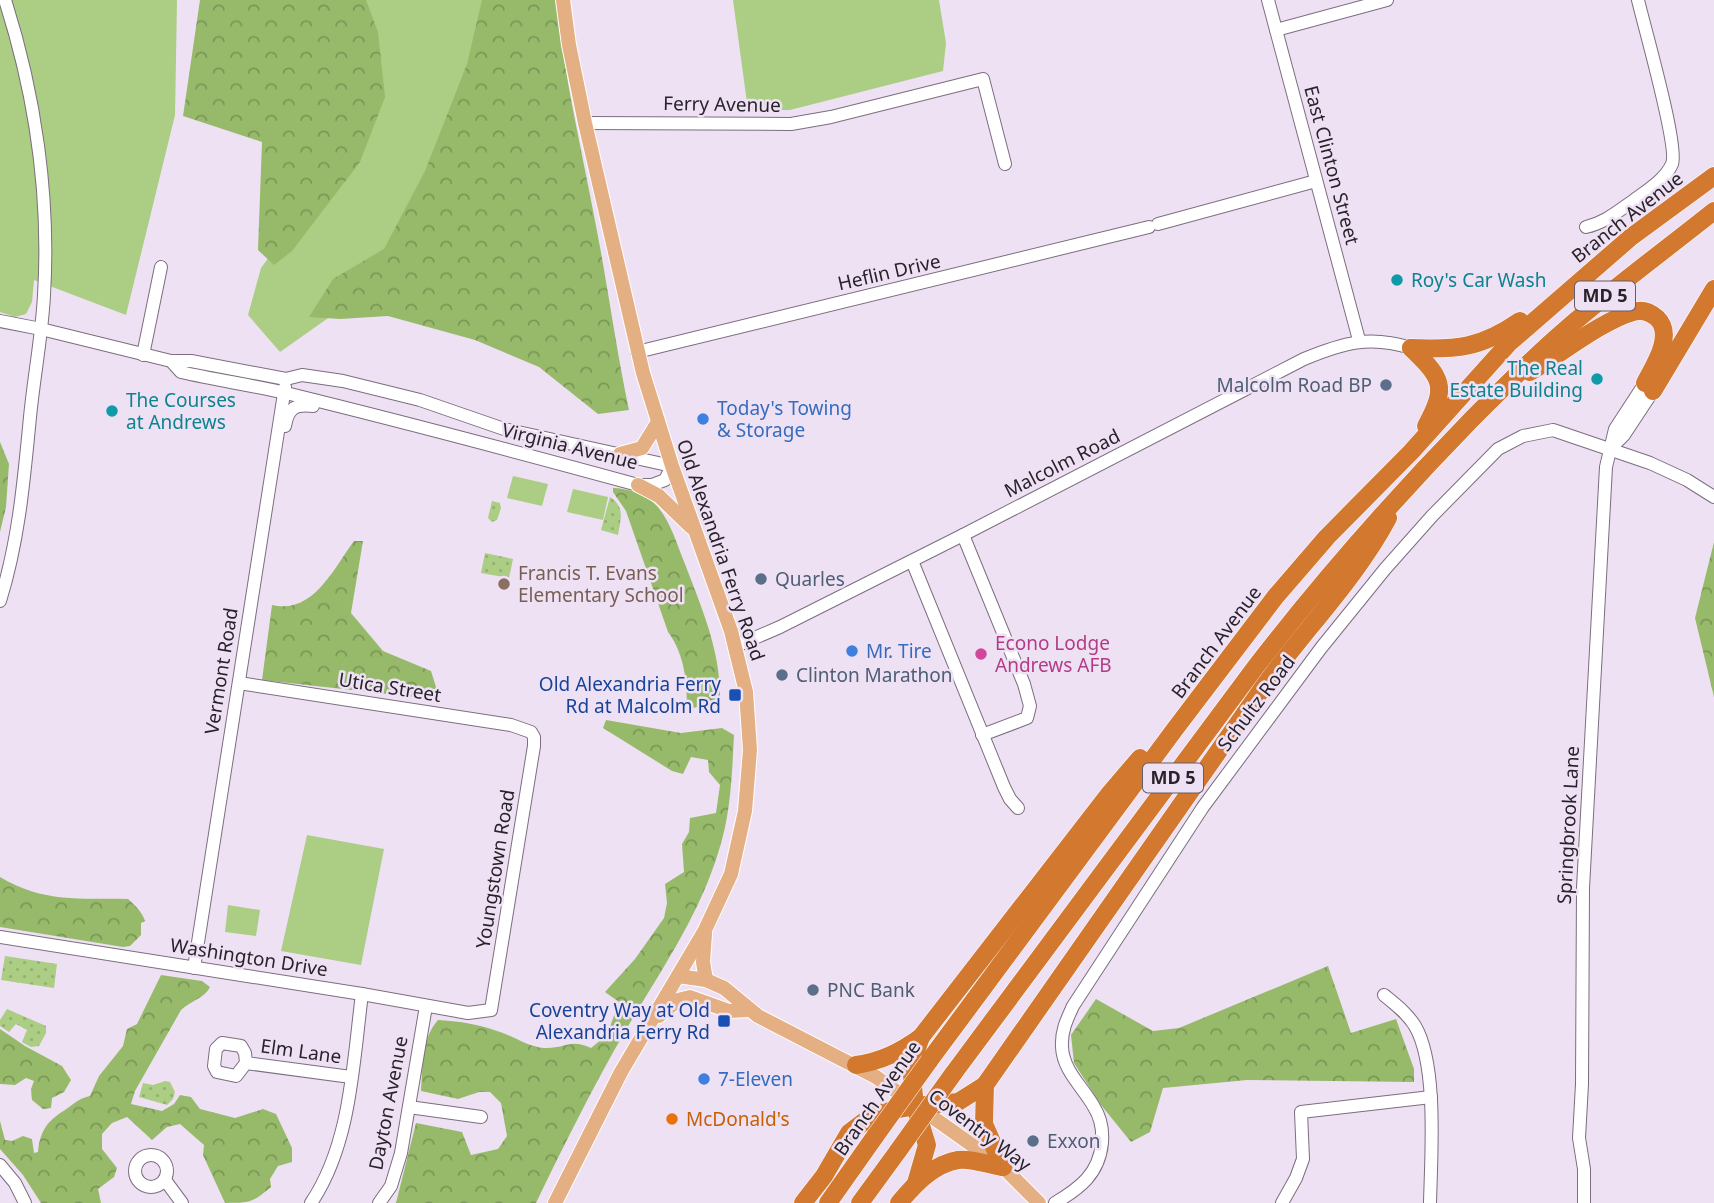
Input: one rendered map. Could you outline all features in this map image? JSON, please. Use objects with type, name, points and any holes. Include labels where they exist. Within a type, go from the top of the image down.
[{"type":"highway","name":"Branch Avenue","points":[[828,1203],[929,1061],[1276,596],[1327,537],[1411,452],[1509,343],[1649,223],[1714,176]]},
{"type":"highway","name":"MD 5","points":[[860,1203],[1257,665],[1293,618],[1403,490],[1502,388],[1563,331],[1714,211]]},
{"type":"highway","points":[[1411,348],[1450,350],[1475,345],[1506,331],[1591,272]]},
{"type":"highway","points":[[1649,387],[1714,289]]},
{"type":"highway","points":[[1502,388],[1610,322],[1633,312],[1646,311],[1660,320],[1663,332],[1663,346],[1649,387]]},
{"type":"highway","points":[[1411,348],[1438,377],[1439,395],[1433,413],[1411,452]]},
{"type":"highway","points":[[803,1203],[824,1176],[849,1133],[874,1115],[915,1106],[958,1102],[985,1085],[1279,665],[1372,548],[1403,490]]},
{"type":"highway","points":[[856,1065],[878,1062],[899,1053],[921,1037],[1111,793],[1169,725],[1217,677]]},
{"type":"highway","points":[[916,1182],[927,1145],[915,1106],[911,1065],[921,1037]]},
{"type":"highway","points":[[985,1085],[984,1124],[1003,1167]]},
{"type":"highway","points":[[899,1203],[916,1182],[943,1164],[960,1159],[1003,1167]]},
{"type":"main road","name":"Old Alexandria Ferry Road","points":[[555,1203],[603,1107],[705,930],[731,874],[747,791],[750,750],[746,692],[736,646],[672,466],[637,352],[585,123],[563,0]]},
{"type":"main road","points":[[620,454],[642,448],[658,422]]},
{"type":"main road","points":[[638,485],[659,496],[697,533]]},
{"type":"main road","points":[[705,930],[703,962],[706,980]]},
{"type":"main road","points":[[678,976],[706,1004]]},
{"type":"main road","name":"Coventry Way","points":[[678,976],[706,980],[724,988],[749,1010],[856,1065],[1003,1167],[1039,1203]]},
{"type":"main road","name":"Coventry Way","points":[[652,1020],[678,1000],[690,997],[729,1011],[749,1010]]},
{"type":"street","points":[[0,601],[19,524],[41,329],[46,249],[44,193],[23,64],[5,0]]},
{"type":"street","name":"East Clinton Street","points":[[1268,0],[1359,341]]},
{"type":"street","points":[[1276,30],[1387,0]]},
{"type":"street","points":[[1586,227],[1615,214],[1655,184],[1669,169],[1674,154],[1638,0]]},
{"type":"street","name":"Ferry Avenue","points":[[585,123],[778,125],[808,122],[983,79],[1005,164]]},
{"type":"street","name":"Heflin Drive","points":[[637,352],[1154,225],[1316,181]]},
{"type":"street","points":[[143,355],[162,267]]},
{"type":"street","name":"Virginia Avenue","points":[[0,321],[143,355],[172,361],[191,361],[285,386],[327,404],[446,432],[638,485],[652,485],[665,480],[672,466],[504,429],[420,400],[343,382],[302,375],[285,386]]},
{"type":"street","name":"Malcolm Road","points":[[736,646],[963,536],[1304,359],[1359,341],[1385,342],[1411,348]]},
{"type":"street","name":"Vermont Road","points":[[194,968],[285,386]]},
{"type":"street","points":[[1609,449],[1624,435],[1649,387]]},
{"type":"street","points":[[277,441],[283,436],[287,415],[294,407],[327,404]]},
{"type":"street","name":"Schultz Road","points":[[1055,1203],[1078,1189],[1095,1172],[1102,1145],[1101,1122],[1096,1108],[1068,1071],[1062,1049],[1063,1030],[1073,1006],[1203,807],[1272,712],[1385,569],[1432,516],[1498,449],[1523,436],[1553,430],[1650,463],[1700,486],[1714,496]]},
{"type":"street","name":"Springbrook Lane","points":[[1584,1203],[1584,1169],[1579,1138],[1582,1084],[1583,888],[1599,570],[1609,449]]},
{"type":"street","points":[[963,536],[1024,684],[1030,706],[1027,718],[982,735]]},
{"type":"street","points":[[912,561],[1004,787],[1018,808]]},
{"type":"street","name":"Utica Street","points":[[239,683],[511,725],[532,734]]},
{"type":"street","name":"Youngstown Road","points":[[491,1010],[534,747],[532,734]]},
{"type":"street","name":"Washington Drive","points":[[0,937],[475,1014],[491,1010]]},
{"type":"street","points":[[310,1203],[327,1175],[336,1149],[351,1077],[362,994]]},
{"type":"street","points":[[1384,995],[1409,1017],[1419,1033],[1424,1049],[1431,1097],[1430,1203]]},
{"type":"street","name":"Dayton Avenue","points":[[379,1203],[394,1177],[426,1006]]},
{"type":"street","name":"Elm Lane","points":[[246,1063],[351,1077]]},
{"type":"street","points":[[1282,1203],[1303,1159],[1301,1112],[1431,1097]]},
{"type":"street","points":[[409,1107],[481,1117]]},
{"type":"street","points":[[0,1165],[15,1183],[25,1203]]},
{"type":"street","points":[[164,1180],[181,1203]]},
{"type":"green space","points":[[0,0],[177,0],[175,115],[126,315],[34,280],[32,302],[26,314],[15,317],[0,312]]},
{"type":"green space","points":[[200,0],[366,0],[378,32],[385,97],[360,162],[292,251],[274,265],[258,250],[262,142],[183,116]]},
{"type":"green space","points":[[246,0],[497,0],[490,36],[375,285],[280,352],[248,315],[261,268],[324,182]]},
{"type":"green space","points":[[482,0],[556,0],[568,85],[629,410],[598,414],[539,367],[475,340],[388,316],[340,319],[309,317],[333,279],[384,249],[425,171],[467,64]]},
{"type":"green space","points":[[733,0],[939,0],[946,43],[943,71],[790,110],[748,110]]},
{"type":"green space","points":[[0,442],[9,464],[6,507],[0,532]]},
{"type":"green space","points":[[513,476],[548,484],[542,506],[507,498]]},
{"type":"green space","points":[[613,488],[624,489],[647,498],[662,512],[670,526],[714,647],[720,700],[687,710],[685,679],[678,650],[668,632],[626,511]]},
{"type":"green space","points":[[573,489],[608,497],[603,520],[567,512]]},
{"type":"green space","points":[[610,497],[620,509],[618,535],[601,530]]},
{"type":"green space","points":[[492,501],[500,503],[501,508],[497,520],[492,522],[488,518]]},
{"type":"green space","points":[[354,541],[363,541],[351,613],[383,651],[431,671],[437,690],[423,698],[262,680],[272,605],[299,603],[311,596],[330,576]]},
{"type":"green space","points":[[1714,542],[1714,697],[1695,618]]},
{"type":"green space","points":[[485,553],[513,559],[509,578],[481,573]]},
{"type":"green space","points":[[606,720],[681,733],[722,728],[734,735],[726,822],[711,875],[701,898],[601,1075],[536,1203],[396,1203],[416,1123],[462,1132],[471,1155],[498,1149],[507,1136],[501,1103],[490,1092],[479,1092],[458,1099],[421,1091],[426,1044],[438,1020],[482,1026],[538,1047],[578,1044],[591,1048],[607,1035],[619,1002],[605,992],[635,959],[664,918],[667,903],[665,884],[684,872],[682,844],[689,832],[690,818],[716,813],[720,785],[709,772],[708,760],[691,757],[683,774],[672,771],[603,728]]},
{"type":"green space","points":[[307,835],[384,849],[361,965],[281,951]]},
{"type":"green space","points":[[0,877],[47,895],[128,899],[145,921],[141,923],[141,935],[130,946],[123,947],[0,927]]},
{"type":"green space","points":[[228,905],[260,910],[256,936],[225,932]]},
{"type":"green space","points":[[5,956],[57,964],[54,988],[1,980]]},
{"type":"green space","points":[[1328,966],[1351,1033],[1396,1019],[1414,1069],[1414,1082],[1247,1080],[1163,1088],[1150,1132],[1131,1142],[1101,1105],[1074,1063],[1071,1035],[1096,999],[1153,1031],[1179,1028]]},
{"type":"green space","points":[[161,975],[202,981],[210,987],[205,994],[181,1010],[135,1091],[131,1104],[162,1111],[174,1104],[180,1095],[191,1097],[200,1109],[235,1118],[263,1109],[276,1114],[292,1148],[292,1162],[278,1166],[270,1179],[271,1187],[255,1199],[225,1203],[203,1155],[204,1145],[180,1124],[167,1127],[152,1140],[127,1117],[112,1123],[102,1134],[102,1149],[117,1168],[114,1177],[98,1189],[101,1203],[41,1203],[23,1175],[0,1149],[0,1121],[5,1140],[12,1141],[23,1136],[32,1139],[34,1153],[38,1152],[43,1132],[49,1123],[83,1098],[90,1096],[99,1076],[123,1046],[127,1029],[137,1024]]},
{"type":"green space","points":[[7,1009],[46,1026],[46,1033],[39,1046],[31,1047],[22,1042],[27,1030],[16,1024],[9,1032],[0,1026],[0,1020]]},
{"type":"green space","points":[[0,1029],[62,1066],[71,1080],[64,1092],[52,1098],[51,1108],[43,1109],[32,1100],[31,1089],[34,1081],[26,1078],[15,1085],[0,1084]]},
{"type":"green space","points":[[170,1082],[175,1092],[167,1105],[139,1097],[143,1083],[153,1085]]},
{"type":"place","name":"Roy's Car Wash","points":[[1397,280]]},
{"type":"place","name":"The Real Estate Building","points":[[1597,379]]},
{"type":"place","name":"Malcolm Road BP","points":[[1386,385]]},
{"type":"place","name":"The Courses at Andrews","points":[[112,411]]},
{"type":"place","name":"Today's Towing & Storage","points":[[703,419]]},
{"type":"place","name":"Quarles","points":[[761,579]]},
{"type":"place","name":"Francis T. Evans Elementary School","points":[[504,584]]},
{"type":"place","name":"Mr. Tire","points":[[852,651]]},
{"type":"place","name":"Econo Lodge Andrews AFB","points":[[981,654]]},
{"type":"place","name":"Clinton Marathon","points":[[782,675]]},
{"type":"place","name":"Old Alexandria Ferry Rd at Malcolm Rd","points":[[735,695]]},
{"type":"place","name":"PNC Bank","points":[[813,990]]},
{"type":"place","name":"Coventry Way at Old Alexandria Ferry Rd","points":[[724,1021]]},
{"type":"place","name":"7-Eleven","points":[[704,1079]]},
{"type":"place","name":"McDonald's","points":[[672,1119]]},
{"type":"place","name":"Exxon","points":[[1033,1141]]}]
